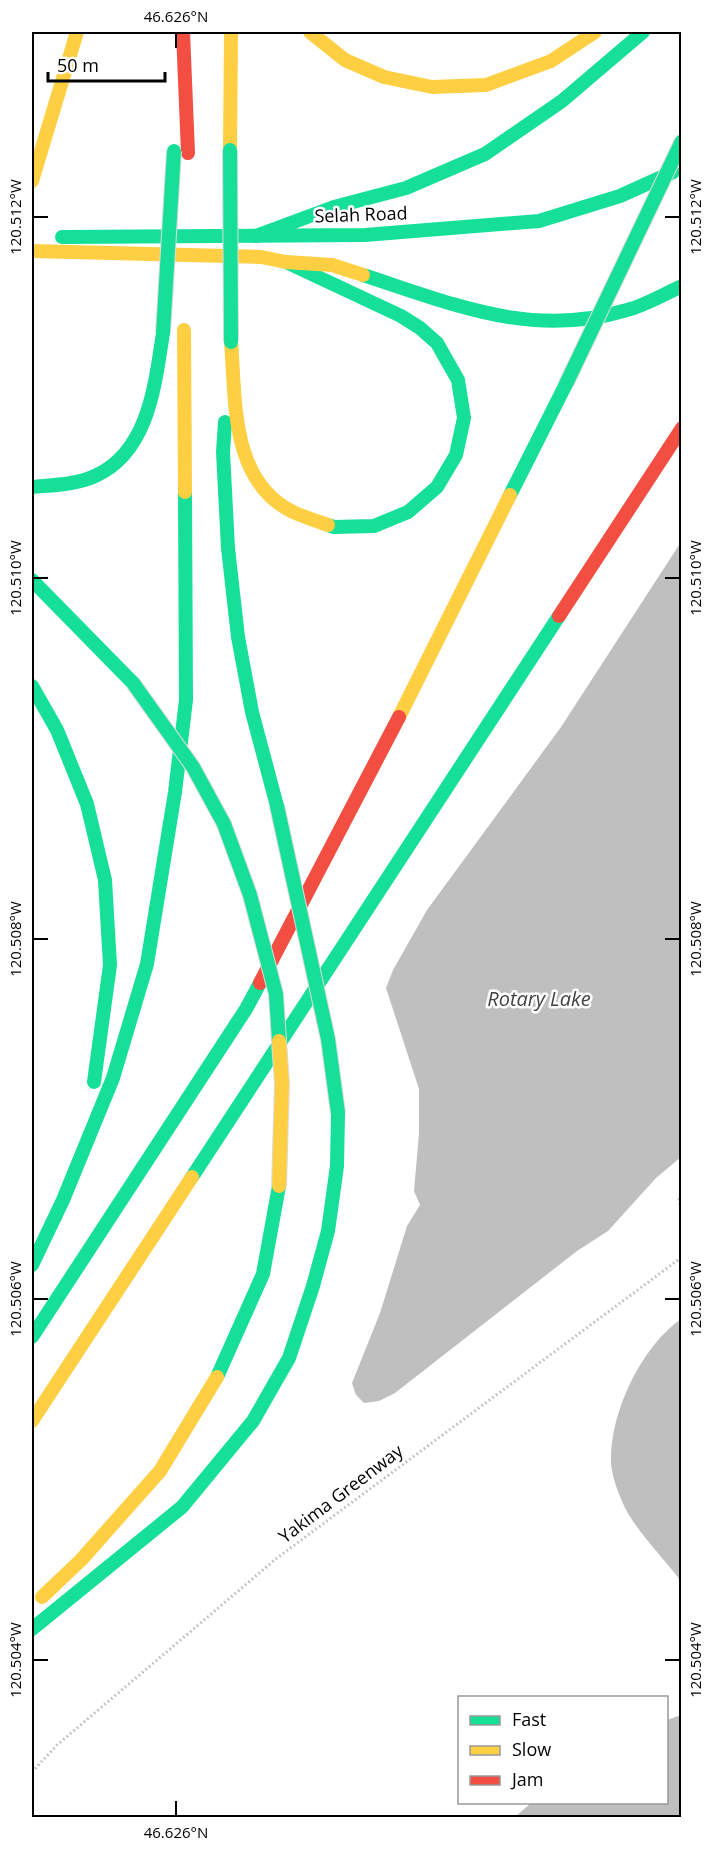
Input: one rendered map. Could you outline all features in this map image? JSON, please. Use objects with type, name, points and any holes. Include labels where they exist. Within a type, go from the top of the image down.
[{"type":"main road","points":[[32,182],[77,32]]},
{"type":"main road","points":[[178,32],[183,156]]},
{"type":"main road","points":[[32,487],[69,485],[93,477],[113,464],[131,448],[141,431],[150,406],[156,383],[163,333],[183,156],[183,32]]},
{"type":"main road","points":[[32,1629],[182,1507],[253,1421],[289,1358],[314,1286],[328,1231],[337,1166],[338,1113],[328,1039],[277,806],[252,712],[238,637],[228,548],[223,452],[231,342],[231,32]]},
{"type":"main road","points":[[310,32],[345,60],[384,77],[432,87],[486,85],[551,61],[596,32]]},
{"type":"main road","points":[[256,236],[334,207],[406,188],[485,154],[562,101],[643,32]]},
{"type":"main road","points":[[32,1337],[246,1009],[354,805],[566,384],[681,141]]},
{"type":"main road","name":"Selah Road","points":[[43,237],[365,235],[538,221],[620,196],[681,168]]},
{"type":"main road","points":[[185,271],[186,224]]},
{"type":"main road","points":[[32,251],[261,257],[286,262],[332,265],[477,312],[527,321],[580,320],[628,310],[681,286]]},
{"type":"main road","points":[[32,264],[120,253]]},
{"type":"main road","points":[[231,342],[244,455],[267,495],[283,506],[306,520],[329,528],[372,527],[392,521],[411,510],[430,497],[441,483],[451,466],[463,430],[463,406],[458,380],[449,358],[436,341],[415,323],[286,262]]},
{"type":"main road","points":[[32,1264],[63,1200],[113,1078],[147,964],[175,792],[186,700],[184,324]]},
{"type":"main road","points":[[32,1421],[681,428]]},
{"type":"main road","points":[[32,580],[133,683],[193,767],[224,824],[250,895],[276,994],[282,1084],[279,1186],[263,1274],[221,1370],[160,1471],[81,1560],[32,1607]]},
{"type":"main road","points":[[32,686],[57,730],[87,804],[105,880],[110,965],[97,1073],[63,1200]]},
{"type":"path","points":[[681,1196],[679,1200],[681,1217]]},
{"type":"path","name":"Yakima Greenway","points":[[32,1772],[57,1745],[277,1558],[681,1257]]},
{"type":"water","name":"Rotary Lake","points":[[681,542],[681,1157],[656,1178],[608,1231],[577,1251],[395,1393],[379,1401],[364,1403],[356,1395],[352,1383],[380,1313],[407,1226],[420,1205],[414,1191],[419,1133],[419,1089],[386,988],[393,970],[427,910],[561,727]]},
{"type":"water","points":[[681,1319],[681,1581],[626,1510],[615,1481],[611,1461],[616,1422],[631,1382],[653,1346]]},
{"type":"water","points":[[681,1715],[681,1817],[515,1817],[530,1804],[668,1804],[668,1720]]},
{"type":"traffic: fast","points":[[256,236],[334,207],[406,188],[485,154],[562,101],[643,32]]},
{"type":"traffic: fast","points":[[566,384],[682,141]]},
{"type":"traffic: fast","points":[[230,150],[231,342]]},
{"type":"traffic: fast","points":[[163,333],[174,151]]},
{"type":"traffic: fast","points":[[62,237],[365,235],[539,221],[620,196],[673,172]]},
{"type":"traffic: fast","points":[[286,262],[401,316],[420,328],[437,343],[458,380],[464,418],[456,455],[437,487],[408,512],[374,526],[334,527],[328,525]]},
{"type":"traffic: fast","points":[[363,275],[429,297],[493,314],[558,321],[592,318],[627,310],[682,286]]},
{"type":"traffic: fast","points":[[32,487],[64,484],[95,476],[113,465],[127,451],[146,415],[157,373],[163,333]]},
{"type":"traffic: fast","points":[[510,495],[566,384]]},
{"type":"traffic: fast","points":[[225,422],[223,452],[228,548],[238,637],[252,712],[277,806]]},
{"type":"traffic: fast","points":[[32,1265],[63,1200],[113,1078],[147,964],[175,792],[186,700],[185,492]]},
{"type":"traffic: fast","points":[[32,580],[133,683]]},
{"type":"traffic: fast","points":[[192,1177],[559,616]]},
{"type":"traffic: fast","points":[[133,683],[193,767],[224,824],[250,895],[276,994],[279,1041]]},
{"type":"traffic: fast","points":[[32,686],[57,730],[87,804],[105,880],[110,965],[94,1082]]},
{"type":"traffic: fast","points":[[277,806],[328,1039],[338,1113]]},
{"type":"traffic: fast","points":[[32,1337],[246,1009],[260,983]]},
{"type":"traffic: fast","points":[[32,1629],[182,1507],[253,1421],[289,1358],[313,1286],[328,1231],[337,1166],[338,1113]]},
{"type":"traffic: fast","points":[[217,1377],[263,1274],[279,1186]]},
{"type":"traffic: slow","points":[[32,181],[77,32]]},
{"type":"traffic: slow","points":[[230,150],[231,32]]},
{"type":"traffic: slow","points":[[310,32],[345,60],[384,77],[432,87],[486,85],[551,61],[595,32]]},
{"type":"traffic: slow","points":[[32,251],[261,257],[286,262],[332,265],[363,275]]},
{"type":"traffic: slow","points":[[184,330],[185,492]]},
{"type":"traffic: slow","points":[[231,342],[240,438],[257,481],[272,498],[293,512],[328,525]]},
{"type":"traffic: slow","points":[[399,717],[510,495]]},
{"type":"traffic: slow","points":[[279,1041],[282,1084],[279,1186]]},
{"type":"traffic: slow","points":[[32,1421],[192,1177]]},
{"type":"traffic: slow","points":[[42,1597],[81,1560],[160,1471],[217,1377]]},
{"type":"traffic: jam","points":[[183,32],[188,153]]},
{"type":"traffic: jam","points":[[559,616],[682,428]]},
{"type":"traffic: jam","points":[[260,983],[399,717]]}]
